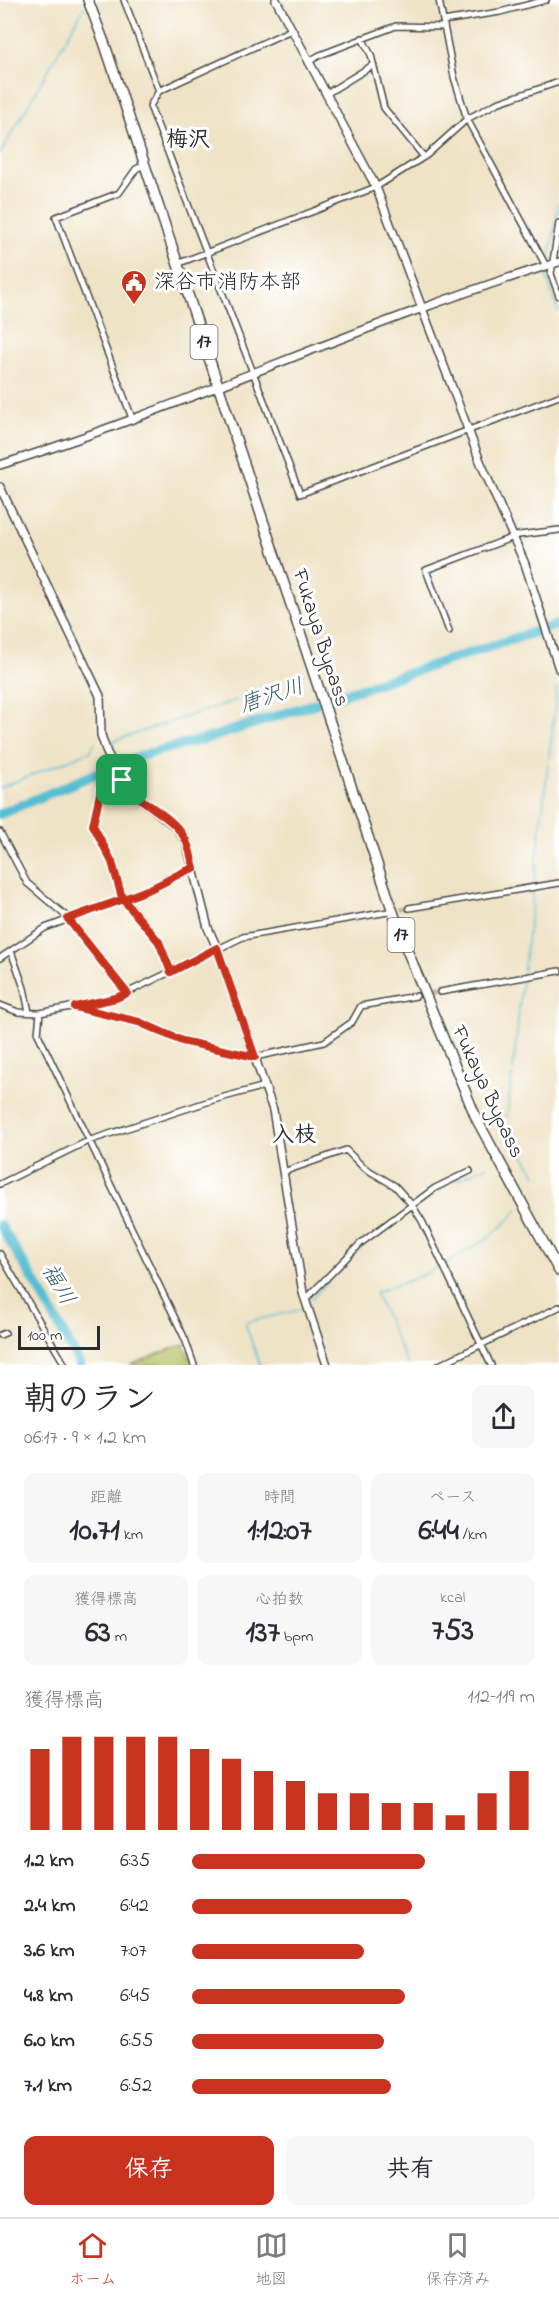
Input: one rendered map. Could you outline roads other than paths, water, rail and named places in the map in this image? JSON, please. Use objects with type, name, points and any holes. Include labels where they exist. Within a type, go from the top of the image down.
[{"type":"highway","name":"Fukaya Bypass","points":[[88,0],[105,45],[400,933],[436,1026],[477,1120],[559,1271]]},
{"type":"street","points":[[124,0],[159,91]]},
{"type":"street","points":[[276,0],[376,187],[468,431],[529,574],[559,669]]},
{"type":"street","points":[[439,0],[454,77],[467,119],[552,264]]},
{"type":"street","points":[[308,63],[320,55],[396,26],[443,24],[546,0]]},
{"type":"street","points":[[291,30],[159,91],[150,106],[255,372],[300,494],[559,396]]},
{"type":"street","points":[[362,39],[371,54],[384,108],[424,157]]},
{"type":"street","points":[[326,94],[374,65]]},
{"type":"street","points":[[177,264],[376,187],[424,157],[467,119],[497,102],[559,82]]},
{"type":"street","points":[[132,418],[56,217],[119,193],[136,170],[144,165]]},
{"type":"street","points":[[559,223],[551,274],[559,296]]},
{"type":"street","points":[[0,465],[219,386],[423,307],[552,264]]},
{"type":"street","points":[[0,487],[100,696],[101,735],[108,755],[121,779],[133,794],[180,832],[188,845],[208,928],[273,1110],[305,1300],[327,1365]]},
{"type":"street","points":[[449,632],[426,570],[514,537],[559,530]]},
{"type":"street","points":[[121,779],[101,789],[93,822],[112,862],[123,899],[159,942],[171,972]]},
{"type":"street","points":[[0,832],[27,883],[68,919],[127,993]]},
{"type":"street","points":[[0,958],[45,928],[147,890],[194,868]]},
{"type":"street","points":[[409,908],[559,883]]},
{"type":"street","points":[[0,1005],[18,1012],[40,1012],[116,998],[243,937],[388,912]]},
{"type":"street","points":[[11,951],[24,988],[29,1012]]},
{"type":"street","points":[[440,993],[559,971]]},
{"type":"street","points":[[75,1007],[139,1022],[182,1041],[255,1057],[324,1042],[352,1022],[361,1006],[416,996]]},
{"type":"street","points":[[40,1012],[38,1034],[185,1339],[194,1365]]},
{"type":"street","points":[[0,1184],[88,1141],[203,1103],[266,1086]]},
{"type":"street","points":[[283,1172],[346,1150],[363,1167],[391,1183],[412,1205],[442,1259],[491,1365]]},
{"type":"street","points":[[305,1300],[362,1243],[438,1186],[470,1171]]},
{"type":"street","points":[[0,1254],[65,1365]]},
{"type":"street","points":[[439,1365],[559,1307]]},
{"type":"waterway","points":[[0,154],[85,6]]},
{"type":"waterway","points":[[549,262],[559,204]]},
{"type":"waterway","points":[[544,270],[559,312]]},
{"type":"waterway","points":[[549,270],[553,288]]},
{"type":"waterway","name":"唐沢川","points":[[0,814],[153,752],[209,738],[559,624]]},
{"type":"waterway","points":[[534,884],[557,688]]},
{"type":"waterway","points":[[241,695],[259,689]]},
{"type":"waterway","points":[[108,737],[110,742],[237,700]]},
{"type":"waterway","points":[[0,788],[91,751],[95,742]]},
{"type":"waterway","points":[[523,974],[533,892]]},
{"type":"waterway","points":[[513,1071],[522,980]]},
{"type":"waterway","points":[[507,1117],[512,1076]]},
{"type":"waterway","points":[[506,1127],[516,1143]]},
{"type":"waterway","points":[[520,1149],[537,1176]]},
{"type":"waterway","points":[[455,1181],[487,1166]]},
{"type":"waterway","points":[[415,1207],[446,1186]]},
{"type":"waterway","points":[[312,1298],[362,1246],[411,1209]]},
{"type":"waterway","points":[[515,1212],[518,1209]]},
{"type":"waterway","points":[[408,1365],[375,1293],[411,1280],[460,1255],[491,1235],[514,1214]]},
{"type":"waterway","name":"福川","points":[[0,1225],[41,1292],[80,1365]]},
{"type":"waterway","points":[[260,1365],[246,1326],[247,1322],[303,1309]]},
{"type":"tunnel","points":[[393,911],[409,908]]},
{"type":"tunnel","points":[[416,996],[440,992]]},
{"type":"place","name":"深谷市消防本部","points":[[134,306]]},
{"type":"district","name":"梅沢","points":[[188,141]]},
{"type":"district","name":"入枝","points":[[294,1136]]}]
